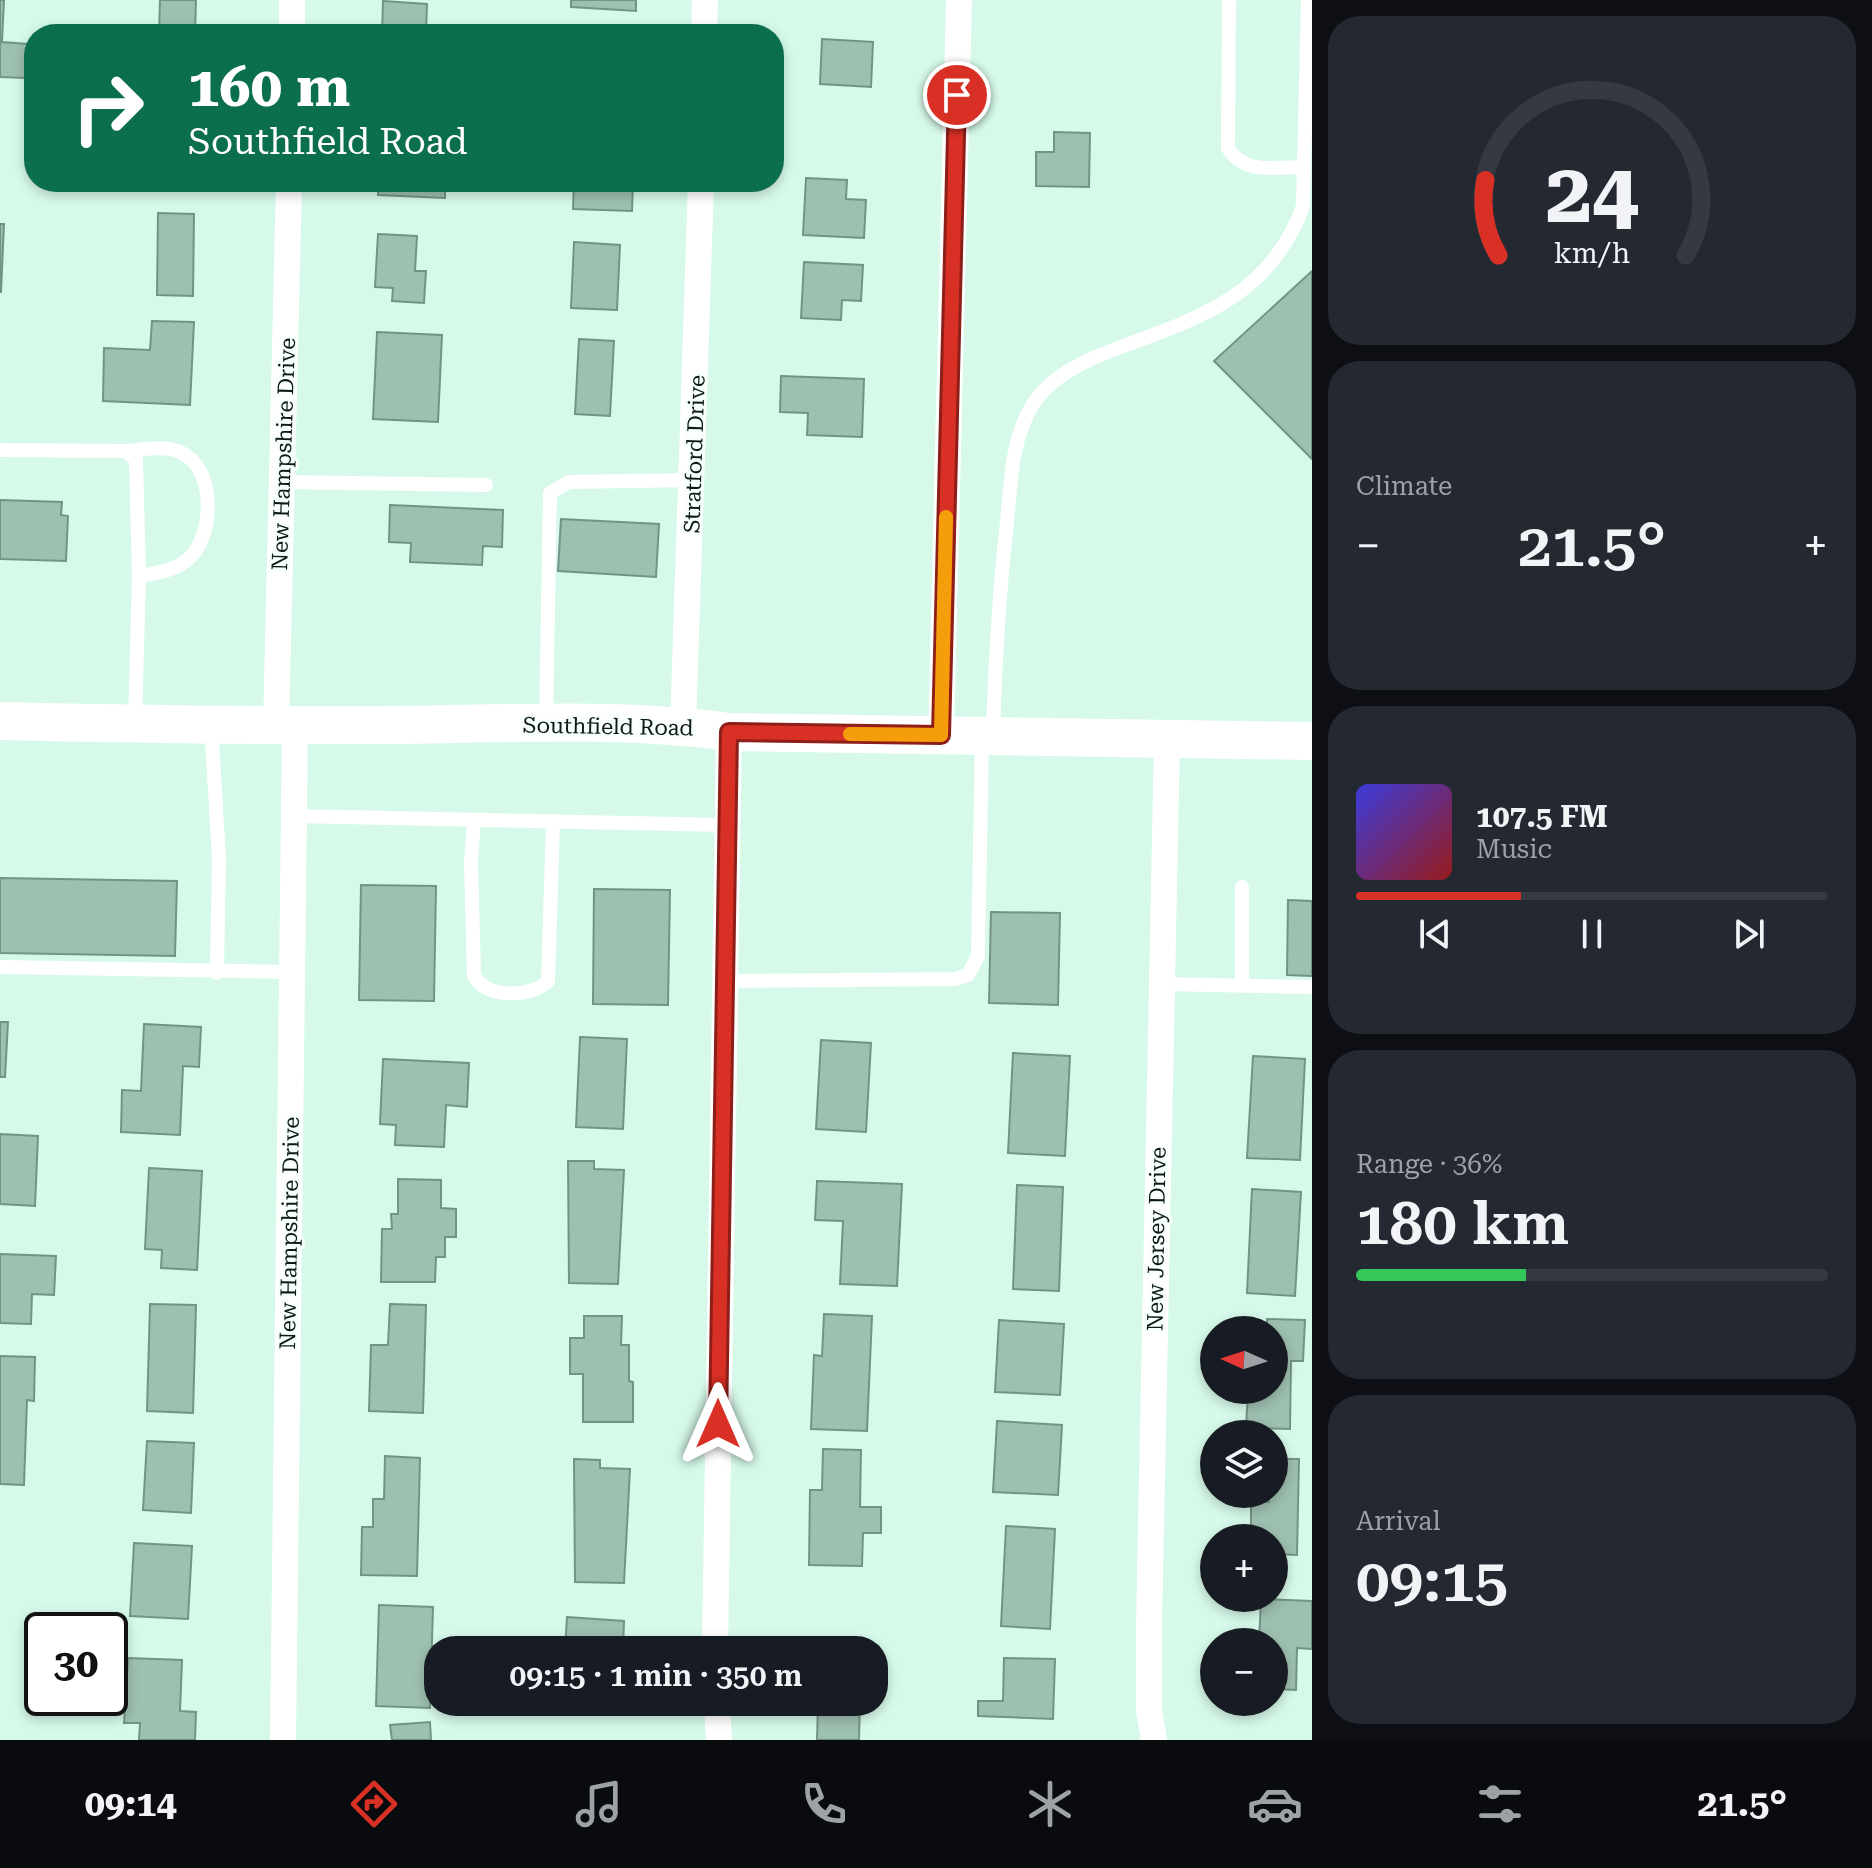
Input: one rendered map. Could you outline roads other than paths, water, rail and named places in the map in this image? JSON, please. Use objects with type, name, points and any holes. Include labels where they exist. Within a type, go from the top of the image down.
[{"type":"main road","name":"Southfield Road","points":[[0,721],[285,725],[546,723],[683,726],[729,732],[1312,741]]},
{"type":"street","points":[[292,0],[292,24]]},
{"type":"street","points":[[704,24],[705,0]]},
{"type":"street","points":[[941,735],[959,0]]},
{"type":"street","name":"New Hampshire Drive","points":[[283,1740],[282,1605],[294,816],[285,725],[282,482],[289,192]]},
{"type":"street","name":"Stratford Drive","points":[[683,726],[694,480],[701,192]]},
{"type":"street","points":[[715,1636],[729,732]]},
{"type":"street","name":"New Jersey Drive","points":[[1154,1740],[1149,1711],[1149,1625],[1167,739]]},
{"type":"street","points":[[718,1716],[719,1740]]},
{"type":"lane","points":[[1229,0],[1228,148],[1235,160],[1249,167],[1304,167]]},
{"type":"lane","points":[[725,981],[955,979],[968,975],[978,956],[987,736],[995,637],[1013,462],[1021,428],[1033,403],[1052,382],[1074,367],[1217,309],[1244,291],[1272,264],[1292,235],[1303,206],[1308,0]]},
{"type":"lane","points":[[0,450],[125,451],[158,448],[181,452],[199,466],[207,493],[200,542],[188,560],[168,571],[139,576]]},
{"type":"lane","points":[[125,451],[136,459],[139,474],[135,724]]},
{"type":"lane","points":[[546,723],[550,493],[569,482],[694,480]]},
{"type":"lane","points":[[282,482],[486,485]]},
{"type":"lane","points":[[211,724],[219,857],[217,973]]},
{"type":"lane","points":[[294,816],[726,825]]},
{"type":"lane","points":[[474,820],[471,862],[474,975],[478,985],[487,990],[531,993],[548,981],[553,822]]},
{"type":"lane","points":[[1242,887],[1242,985]]},
{"type":"lane","points":[[0,967],[293,972]]},
{"type":"lane","points":[[1161,984],[1312,987]]}]
